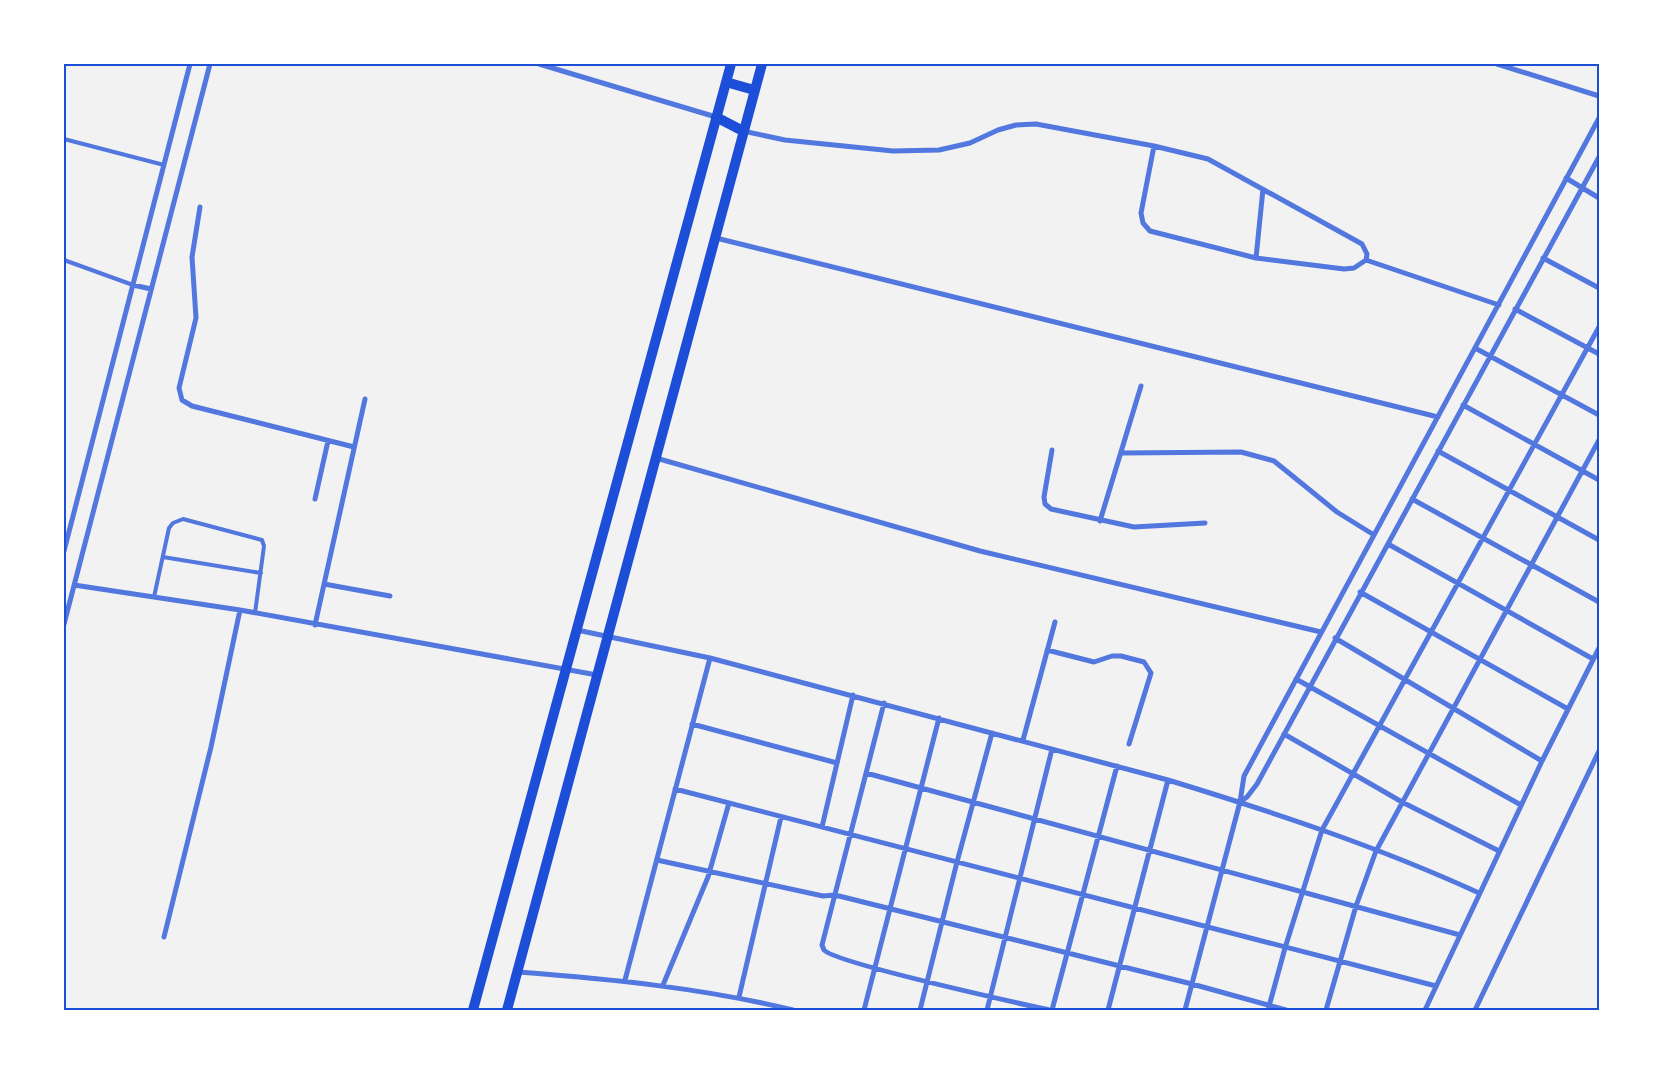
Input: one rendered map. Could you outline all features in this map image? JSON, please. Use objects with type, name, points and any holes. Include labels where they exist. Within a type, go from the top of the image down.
[{"type":"main road","points":[[472,1010],[731,64]]},
{"type":"main road","points":[[507,1010],[762,64]]},
{"type":"main road","points":[[726,82],[754,90]]},
{"type":"main road","points":[[716,117],[743,131]]},
{"type":"street","points":[[64,551],[190,64]]},
{"type":"street","points":[[64,624],[210,64]]},
{"type":"street","points":[[539,64],[716,117]]},
{"type":"street","points":[[1497,64],[1599,96]]},
{"type":"street","points":[[1185,1010],[1240,802],[1244,776],[1599,118]]},
{"type":"street","points":[[743,131],[785,140],[883,150],[939,150],[970,143],[998,130],[1016,125],[1036,124],[1154,146],[1208,159],[1362,244],[1366,249],[1366,260]]},
{"type":"street","points":[[1154,146],[1141,213],[1143,223],[1158,234],[1256,258],[1344,269],[1354,268],[1366,260]]},
{"type":"street","points":[[1240,802],[1257,784],[1360,592],[1599,157]]},
{"type":"street","points":[[1566,178],[1599,198]]},
{"type":"street","points":[[1256,258],[1263,189]]},
{"type":"street","points":[[200,207],[192,257],[196,318],[179,388],[182,400],[192,406],[354,447]]},
{"type":"street","points":[[715,238],[1438,417]]},
{"type":"street","points":[[1543,258],[1599,288]]},
{"type":"street","points":[[1366,260],[1499,305]]},
{"type":"street","points":[[133,285],[151,289]]},
{"type":"street","points":[[1515,309],[1599,354]]},
{"type":"street","points":[[1269,1008],[1285,948],[1322,830],[1599,327]]},
{"type":"street","points":[[1475,348],[1599,415]]},
{"type":"street","points":[[1100,521],[1141,386]]},
{"type":"street","points":[[315,625],[365,399]]},
{"type":"street","points":[[1463,405],[1599,480]]},
{"type":"street","points":[[1326,1010],[1356,906],[1376,851],[1599,440]]},
{"type":"street","points":[[315,499],[328,441]]},
{"type":"street","points":[[1052,450],[1044,496],[1046,504],[1051,509],[1100,521],[1140,527],[1205,523]]},
{"type":"street","points":[[1438,451],[1599,540]]},
{"type":"street","points":[[1122,453],[1241,452],[1260,456],[1274,461],[1337,512],[1374,534]]},
{"type":"street","points":[[656,458],[980,551],[1321,632]]},
{"type":"street","points":[[1412,499],[1599,602]]},
{"type":"street","points":[[1388,544],[1593,659]]},
{"type":"street","points":[[324,584],[390,596]]},
{"type":"street","points":[[74,585],[240,610],[597,675]]},
{"type":"street","points":[[1360,592],[1568,709]]},
{"type":"street","points":[[164,937],[211,747],[240,610]]},
{"type":"street","points":[[1023,740],[1055,622]]},
{"type":"street","points":[[577,630],[710,658],[1168,780],[1322,830],[1423,868],[1479,894]]},
{"type":"street","points":[[1335,638],[1542,761]]},
{"type":"street","points":[[1426,1010],[1542,761],[1599,648]]},
{"type":"street","points":[[1047,650],[1094,662],[1112,656],[1121,656],[1144,662],[1148,665],[1151,673],[1129,744]]},
{"type":"street","points":[[625,980],[710,658]]},
{"type":"street","points":[[1296,679],[1521,806]]},
{"type":"street","points":[[822,828],[853,695]]},
{"type":"street","points":[[884,703],[822,945],[824,950],[831,955],[875,968],[1050,1010],[1117,766]]},
{"type":"street","points":[[864,1010],[939,718]]},
{"type":"street","points":[[692,724],[837,763]]},
{"type":"street","points":[[920,1010],[956,862],[992,732]]},
{"type":"street","points":[[1284,734],[1402,802],[1499,851]]},
{"type":"street","points":[[987,1010],[1052,749]]},
{"type":"street","points":[[1476,1010],[1599,751]]},
{"type":"street","points":[[866,773],[1460,935]]},
{"type":"street","points":[[1108,1010],[1148,849],[1168,780]]},
{"type":"street","points":[[675,790],[1436,986]]},
{"type":"street","points":[[663,985],[709,871],[729,803]]},
{"type":"street","points":[[739,997],[780,817]]},
{"type":"street","points":[[657,860],[890,909],[1192,984],[1269,1008],[1286,1010]]},
{"type":"street","points":[[518,972],[625,980],[663,985],[739,997],[793,1010]]},
{"type":"lane","points":[[64,139],[164,165]]},
{"type":"lane","points":[[64,260],[133,285]]},
{"type":"lane","points":[[154,597],[170,528],[173,523],[182,520],[259,538],[264,546],[255,613]]},
{"type":"lane","points":[[163,557],[261,573]]}]
